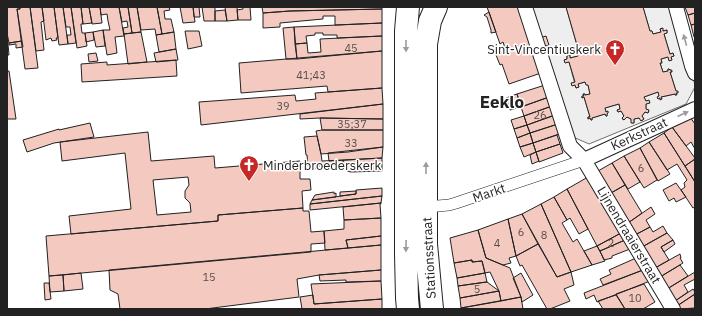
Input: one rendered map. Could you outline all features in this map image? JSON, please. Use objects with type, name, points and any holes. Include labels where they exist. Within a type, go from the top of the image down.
[{"type":"main road","points":[[408,7],[406,30],[416,207]]},
{"type":"main road","points":[[408,309],[406,254],[416,207],[426,44],[430,21],[436,7]]},
{"type":"main road","name":"Stationsstraat","points":[[416,207],[426,244],[432,309]]},
{"type":"street","points":[[525,7],[570,146],[584,160]]},
{"type":"street","points":[[676,7],[695,73]]},
{"type":"street","name":"Kerkstraat","points":[[584,160],[695,109]]},
{"type":"street","name":"Markt","points":[[416,207],[450,205],[584,160]]},
{"type":"street","name":"Lijnendraaierstraat","points":[[584,160],[673,309]]},
{"type":"shaded area","points":[[531,7],[566,7],[579,52],[577,53],[578,56],[570,58],[570,55],[564,60],[569,62],[576,88],[579,87],[578,84],[585,82],[588,85],[590,94],[583,94],[584,96],[582,96],[582,98],[584,97],[590,117],[588,117],[588,119],[590,118],[592,120],[592,118],[605,114],[607,116],[608,112],[606,112],[605,108],[619,104],[620,109],[617,110],[618,112],[621,111],[624,116],[622,119],[624,120],[627,117],[631,119],[632,123],[634,123],[634,119],[639,118],[642,121],[644,119],[642,116],[645,112],[648,113],[649,111],[646,109],[646,104],[649,103],[644,97],[658,92],[660,99],[662,99],[661,97],[676,95],[676,93],[678,93],[670,72],[672,72],[672,70],[668,69],[668,71],[663,72],[660,63],[662,63],[661,59],[668,57],[672,60],[671,57],[674,56],[673,53],[670,54],[664,34],[667,33],[667,30],[663,31],[662,28],[660,29],[661,32],[653,34],[652,31],[650,31],[643,7],[672,7],[695,85],[686,104],[589,144],[571,136]]},
{"type":"building","points":[[7,7],[20,7],[20,9],[17,9],[22,41],[9,43],[7,33]]},
{"type":"building","points":[[20,7],[30,7],[38,68],[25,69],[17,9],[20,9]]},
{"type":"building","points":[[30,7],[42,7],[44,21],[41,22],[44,50],[36,51]]},
{"type":"building","points":[[42,7],[54,7],[57,40],[52,41],[51,38],[46,40]]},
{"type":"building","points":[[54,7],[63,7],[68,44],[59,45]]},
{"type":"building","points":[[63,7],[71,7],[76,43],[68,44],[67,35],[71,35],[70,27],[66,27]]},
{"type":"building","points":[[71,7],[81,7],[83,24],[81,24],[82,33],[85,33],[87,46],[77,48]]},
{"type":"building","points":[[81,7],[89,7],[92,23],[83,24]]},
{"type":"building","points":[[89,7],[100,7],[102,23],[92,24]]},
{"type":"building","points":[[100,7],[119,7],[124,36],[115,37],[117,53],[107,55],[103,30],[110,30],[107,14],[101,15]]},
{"type":"building","points":[[119,7],[128,7],[132,33],[124,34],[123,28],[128,27],[127,21],[122,22]]},
{"type":"building","points":[[128,7],[137,7],[141,32],[132,33]]},
{"type":"building","points":[[137,7],[157,7],[162,34],[156,35],[155,29],[141,30]]},
{"type":"building","points":[[157,7],[169,7],[170,10],[164,11],[165,19],[171,19],[174,32],[162,34]]},
{"type":"building","points":[[180,7],[193,7],[195,22],[183,23]]},
{"type":"building","points":[[193,7],[199,7],[200,17],[194,17]]},
{"type":"building","points":[[202,7],[215,7],[215,21],[204,21]]},
{"type":"building","points":[[225,7],[237,7],[238,20],[227,21]]},
{"type":"building","points":[[243,7],[250,7],[251,20],[238,20],[237,10],[243,9]]},
{"type":"building","points":[[262,7],[382,7],[382,9],[263,13]]},
{"type":"building","points":[[487,7],[518,7],[541,73],[509,84],[502,64],[500,65],[496,55],[506,51],[503,42],[500,44]]},
{"type":"building","name":"Sint-Vincentiuskerk","points":[[566,7],[643,7],[650,31],[652,31],[653,34],[661,32],[660,29],[663,28],[663,31],[667,30],[667,33],[664,34],[670,54],[673,53],[674,56],[671,57],[672,60],[669,61],[668,57],[661,59],[662,63],[660,63],[663,72],[668,71],[668,69],[671,70],[672,72],[670,72],[676,91],[678,91],[678,93],[676,93],[677,95],[675,94],[661,97],[662,99],[660,100],[660,98],[658,99],[657,97],[659,96],[658,92],[644,97],[646,101],[649,100],[650,103],[646,104],[646,109],[649,110],[648,113],[645,112],[642,116],[644,119],[641,121],[639,118],[634,119],[634,123],[631,123],[631,119],[627,117],[624,120],[622,118],[624,116],[621,111],[618,112],[617,110],[620,109],[619,104],[605,108],[606,112],[608,111],[607,116],[605,114],[592,118],[592,120],[590,118],[588,119],[588,117],[590,117],[584,97],[582,98],[582,96],[584,96],[583,94],[590,94],[588,85],[586,85],[585,82],[578,84],[579,87],[576,88],[575,85],[572,86],[571,83],[575,82],[569,62],[565,63],[564,60],[570,55],[570,58],[578,56],[577,53],[579,52]]},
{"type":"building","points":[[685,7],[695,7],[695,13],[688,15]]},
{"type":"building","points":[[382,9],[382,23],[335,25],[335,16],[323,16],[323,19],[280,23],[280,27],[263,28],[263,13]]},
{"type":"building","points":[[225,10],[227,21],[215,21],[215,11]]},
{"type":"building","points":[[489,12],[496,32],[491,33],[487,17],[484,15]]},
{"type":"building","points":[[695,13],[695,24],[691,25],[688,15]]},
{"type":"building","points":[[382,23],[382,36],[337,38],[337,35],[323,35],[323,33],[315,33],[315,35],[306,36],[307,43],[295,44],[294,27]]},
{"type":"building","points":[[695,24],[695,37],[694,37],[691,25]]},
{"type":"building","points":[[294,27],[297,59],[286,59],[283,28]]},
{"type":"building","points":[[103,30],[105,46],[96,47],[93,32]]},
{"type":"building","points":[[185,31],[199,31],[202,46],[188,49]]},
{"type":"building","points":[[93,32],[94,40],[86,42],[85,33]]},
{"type":"building","points":[[141,32],[147,62],[128,64],[124,34]]},
{"type":"building","points":[[174,32],[176,49],[159,52],[156,35]]},
{"type":"building","points":[[7,33],[9,55],[7,55]]},
{"type":"building","points":[[382,36],[382,51],[297,59],[295,44],[307,43],[308,53],[321,52],[320,39]]},
{"type":"building","points":[[546,36],[549,45],[542,47],[540,38]]},
{"type":"building","points":[[22,41],[23,47],[16,48],[16,44],[9,45],[9,43]]},
{"type":"building","points":[[176,49],[178,60],[156,62],[154,53]]},
{"type":"building","points":[[382,51],[382,88],[328,92],[327,86],[241,93],[239,63]]},
{"type":"building","points":[[96,53],[98,61],[89,62],[88,54]]},
{"type":"building","points":[[176,60],[177,76],[82,82],[81,64],[107,62],[107,65]]},
{"type":"building","points":[[7,71],[9,71],[16,119],[7,119]]},
{"type":"building","points":[[545,85],[549,97],[521,107],[517,94]]},
{"type":"building","points":[[382,88],[383,104],[201,125],[199,102],[295,95],[296,101],[316,99],[315,93]]},
{"type":"building","points":[[517,94],[521,107],[510,110],[506,98]]},
{"type":"building","points":[[549,97],[552,106],[524,116],[521,107]]},
{"type":"building","points":[[383,104],[383,119],[300,119],[300,114]]},
{"type":"building","points":[[552,106],[555,115],[527,125],[524,116]]},
{"type":"building","points":[[555,115],[558,124],[530,133],[527,125]]},
{"type":"building","points":[[524,116],[527,125],[514,129],[511,120]]},
{"type":"building","points":[[690,117],[695,124],[695,149],[691,142],[686,146],[672,127]]},
{"type":"building","points":[[320,118],[383,119],[383,130],[322,130]]},
{"type":"building","points":[[90,123],[94,137],[54,143],[27,152],[23,140],[59,129]]},
{"type":"building","points":[[558,124],[562,133],[533,143],[530,133]]},
{"type":"building","points":[[527,125],[530,133],[517,138],[514,129]]},
{"type":"building","points":[[672,127],[695,158],[685,166],[664,133]]},
{"type":"building","points":[[383,130],[383,147],[321,154],[316,131]]},
{"type":"building","name":"Minderbroederskerk","points":[[148,132],[151,161],[214,156],[215,168],[300,161],[300,179],[310,179],[311,190],[302,191],[303,208],[218,215],[218,221],[71,234],[69,216],[131,209],[125,153],[62,161],[60,142]],"holes":[[[188,177],[189,185],[185,191],[185,198],[190,203],[191,212],[157,215],[153,180]]]},
{"type":"building","points":[[530,133],[533,143],[520,147],[517,138]]},
{"type":"building","points":[[664,133],[695,182],[695,207],[693,208],[681,190],[685,187],[684,183],[687,180],[677,164],[667,170],[649,142]]},
{"type":"building","points":[[557,135],[560,144],[536,152],[533,143]]},
{"type":"building","points":[[317,136],[322,161],[343,160],[343,164],[318,166],[312,171],[308,166],[304,137]]},
{"type":"building","points":[[649,142],[670,174],[658,181],[640,148]]},
{"type":"building","points":[[533,143],[536,152],[524,157],[520,147]]},
{"type":"building","points":[[560,144],[563,153],[539,162],[536,152]]},
{"type":"building","points":[[383,147],[382,158],[329,161],[328,153]]},
{"type":"building","points":[[640,148],[657,180],[644,188],[624,156]]},
{"type":"building","points":[[536,152],[539,161],[532,164],[530,155]]},
{"type":"building","points":[[624,156],[640,182],[628,189],[612,163]]},
{"type":"building","points":[[382,158],[382,171],[351,172],[347,171],[343,167],[343,160]]},
{"type":"building","points":[[695,159],[695,182],[685,166]]},
{"type":"building","points":[[612,163],[625,185],[611,193],[598,171]]},
{"type":"building","points":[[588,177],[621,233],[597,246],[567,189]]},
{"type":"building","points":[[676,183],[686,197],[676,202],[674,198],[669,201],[663,190]]},
{"type":"building","points":[[625,185],[642,213],[628,223],[611,193]]},
{"type":"building","points":[[382,188],[382,196],[310,204],[312,200],[356,194],[356,190]]},
{"type":"building","points":[[567,189],[588,229],[579,234],[570,218],[567,220],[554,197]]},
{"type":"building","points":[[356,191],[356,194],[340,196],[340,192]]},
{"type":"building","points":[[334,192],[334,194],[336,193],[336,197],[312,200],[315,195]]},
{"type":"building","points":[[382,196],[381,203],[310,210],[310,204]]},
{"type":"building","points":[[554,197],[567,220],[562,223],[573,242],[577,239],[592,265],[571,272],[541,204]]},
{"type":"building","points":[[381,203],[381,218],[344,220],[343,207]]},
{"type":"building","points":[[541,204],[571,272],[557,277],[522,214]]},
{"type":"building","points":[[651,207],[655,214],[646,220],[650,227],[635,235],[628,223]]},
{"type":"building","points":[[303,208],[303,211],[309,211],[311,232],[324,231],[325,243],[311,244],[311,252],[49,276],[46,236],[218,221],[218,215]]},
{"type":"building","points":[[522,214],[538,244],[516,256],[508,219]]},
{"type":"building","points":[[381,218],[381,236],[346,240],[348,248],[325,250],[324,231],[344,229],[344,220]]},
{"type":"building","points":[[508,219],[516,256],[509,258],[511,263],[503,265],[486,258],[478,230]]},
{"type":"building","points":[[663,226],[667,233],[642,247],[635,235],[650,227],[653,232]]},
{"type":"building","points":[[478,230],[486,258],[510,268],[521,297],[501,301],[499,291],[490,272],[485,273],[482,261],[472,262],[472,260],[454,263],[450,238]]},
{"type":"building","points":[[621,233],[625,240],[600,251],[597,246]]},
{"type":"building","points":[[667,233],[673,240],[661,247],[669,260],[655,268],[642,247]]},
{"type":"building","points":[[381,236],[381,245],[348,248],[346,240]]},
{"type":"building","points":[[625,240],[630,249],[612,256],[612,258],[604,260],[600,251]]},
{"type":"building","points":[[673,240],[675,244],[664,252],[661,247]]},
{"type":"building","points":[[538,244],[557,277],[571,272],[574,285],[564,289],[570,301],[550,309],[547,309],[522,265],[520,266],[516,256]]},
{"type":"building","points":[[381,245],[381,270],[319,275],[297,279],[299,297],[205,309],[120,309],[118,294],[110,290],[109,270]]},
{"type":"building","points":[[597,246],[605,261],[592,265],[584,251]]},
{"type":"building","points":[[680,254],[680,258],[683,263],[660,277],[655,268]]},
{"type":"building","points":[[636,258],[643,270],[603,285],[600,279],[611,274],[609,270]]},
{"type":"building","points":[[472,260],[472,262],[482,261],[485,273],[457,278],[454,263]]},
{"type":"building","points":[[680,265],[688,276],[667,289],[660,277]]},
{"type":"building","points":[[381,270],[381,281],[320,281],[319,275]]},
{"type":"building","points":[[643,270],[650,281],[597,302],[594,295],[586,299],[584,293]]},
{"type":"building","points":[[695,272],[695,279],[684,285],[688,292],[675,301],[667,289]]},
{"type":"building","points":[[81,273],[83,289],[64,291],[63,275]]},
{"type":"building","points":[[485,273],[487,282],[458,286],[457,278]]},
{"type":"building","points":[[521,273],[533,295],[522,302],[513,278]]},
{"type":"building","points":[[63,275],[64,291],[50,292],[49,276]]},
{"type":"building","points":[[381,281],[382,299],[314,304],[311,284]]},
{"type":"building","points":[[487,282],[499,291],[460,298],[458,286]]},
{"type":"building","points":[[44,283],[49,283],[51,299],[45,300]]},
{"type":"building","points":[[644,284],[655,302],[643,309],[625,309],[616,294]]},
{"type":"building","points":[[693,289],[695,294],[677,306],[675,301]]},
{"type":"building","points":[[499,291],[501,301],[461,308],[460,298]]},
{"type":"building","points":[[695,294],[695,308],[679,309],[677,306]]},
{"type":"building","points":[[313,295],[314,304],[382,299],[382,309],[302,309],[300,297]]},
{"type":"building","points":[[616,295],[625,309],[603,309],[598,301]]},
{"type":"building","points":[[521,297],[523,309],[461,308]]},
{"type":"place","name":"Sint-Vincentiuskerk","points":[[615,66]]},
{"type":"place","name":"Minderbroederskerk","points":[[249,182]]},
{"type":"district","name":"Eeklo","points":[[502,102]]}]
